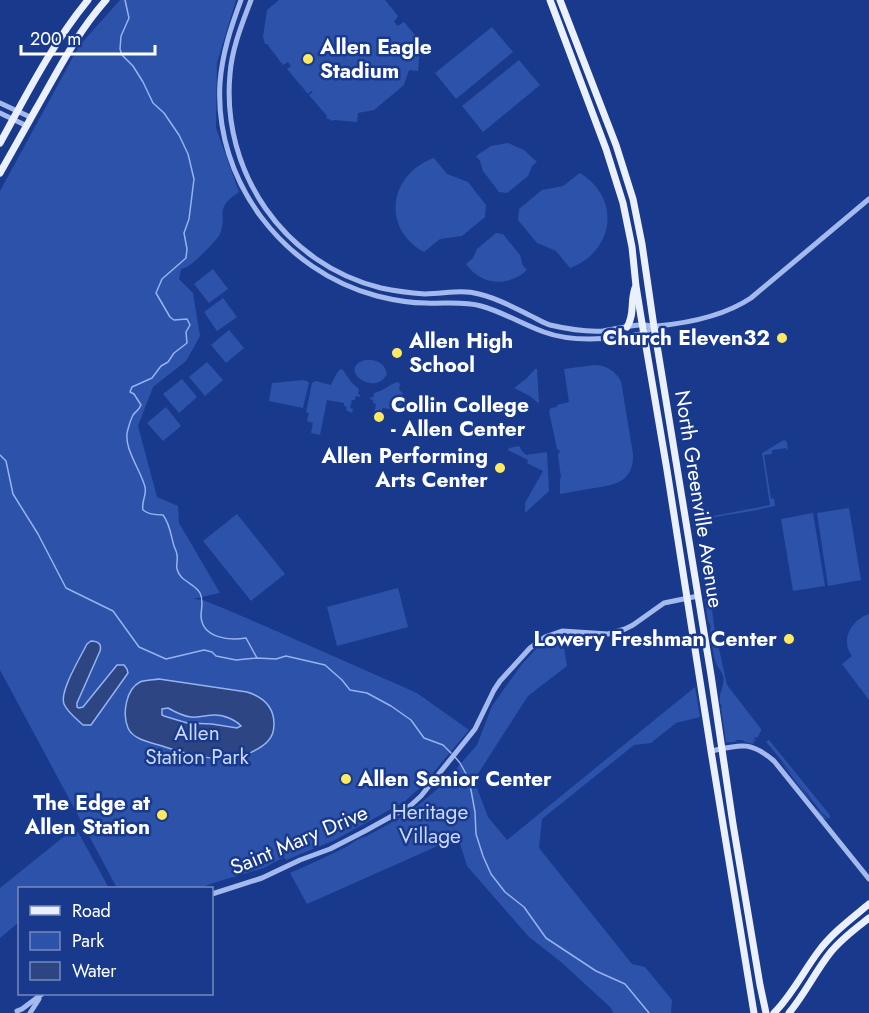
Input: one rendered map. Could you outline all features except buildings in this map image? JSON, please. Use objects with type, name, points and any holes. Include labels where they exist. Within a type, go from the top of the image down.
[{"type":"main road","points":[[0,174],[69,48],[106,0]]},
{"type":"main road","name":"North Greenville Avenue","points":[[550,0],[606,149],[622,202],[632,247],[642,324],[754,1013]]},
{"type":"main road","name":"North Greenville Avenue","points":[[560,0],[616,146],[633,199],[678,469],[732,824],[766,1013]]},
{"type":"main road","points":[[0,143],[67,25],[87,1],[97,11]]},
{"type":"main road","points":[[627,327],[632,318],[632,298],[636,286]]},
{"type":"main road","points":[[667,470],[678,469]]},
{"type":"main road","points":[[774,1013],[823,946],[837,930],[869,903]]},
{"type":"main road","points":[[789,1013],[831,952],[869,918]]},
{"type":"main road","points":[[823,946],[831,952]]},
{"type":"main road","points":[[762,997],[773,1004],[782,1004]]},
{"type":"street","points":[[654,327],[644,334],[590,339],[565,337],[543,332],[495,310],[473,304],[425,303],[380,297],[339,283],[300,258],[268,228],[248,199],[233,167],[224,135],[220,102],[221,73],[227,40],[241,2],[250,3],[235,46],[230,72],[229,97],[232,130],[241,163],[256,195],[271,217],[314,257],[343,274],[381,288],[427,294],[452,291],[479,293],[546,324],[569,330],[602,331],[642,324],[654,327],[699,319],[730,310],[747,301],[869,199]]},
{"type":"street","points":[[0,103],[30,117]]},
{"type":"street","points":[[0,113],[25,125]]},
{"type":"street","name":"Saint Mary Drive","points":[[213,894],[262,878],[340,844],[410,806],[421,796],[472,734],[500,681],[530,648],[545,637],[562,631],[608,634],[633,625],[664,603],[698,596]]},
{"type":"street","points":[[711,751],[748,746],[766,754],[869,879]]},
{"type":"street","points":[[15,1012],[40,995]]},
{"type":"street","points":[[30,1013],[42,995]]},
{"type":"street","points":[[15,1012],[25,1013]]},
{"type":"green space","name":"Allen Station Park","points":[[120,0],[236,0],[217,63],[216,128],[239,192],[224,207],[222,227],[218,237],[193,263],[181,269],[179,279],[193,293],[200,336],[186,361],[153,387],[138,426],[157,497],[178,506],[179,523],[220,593],[193,599],[203,600],[235,613],[417,693],[469,730],[422,786],[404,802],[335,840],[286,860],[284,857],[264,868],[203,887],[116,887],[0,670],[0,191],[79,46]]},
{"type":"green space","name":"Allen Eagle Stadium","points":[[279,0],[385,0],[398,16],[394,22],[398,26],[404,22],[420,40],[422,47],[420,48],[418,71],[409,70],[404,85],[374,110],[358,113],[357,122],[333,121],[326,118],[327,116],[309,95],[313,92],[308,94],[287,69],[291,66],[288,62],[283,65],[265,44],[263,37],[267,10]]},
{"type":"green space","points":[[492,27],[513,52],[456,99],[435,73]]},
{"type":"green space","points":[[519,60],[540,85],[483,132],[462,106]]},
{"type":"green space","points":[[508,143],[524,150],[537,162],[532,166],[528,176],[507,193],[499,192],[483,171],[476,156],[491,146]]},
{"type":"green space","points":[[434,158],[447,174],[468,182],[486,205],[485,217],[462,236],[440,239],[424,252],[410,242],[401,229],[396,216],[396,202],[407,176]]},
{"type":"green space","points":[[580,173],[602,196],[607,210],[607,224],[604,237],[596,249],[585,260],[570,268],[556,251],[537,243],[518,220],[519,209],[542,190],[563,186]]},
{"type":"green space","points":[[496,233],[503,234],[520,255],[523,266],[527,270],[503,282],[487,280],[472,271],[466,264],[473,258],[477,249]]},
{"type":"green space","points":[[213,269],[228,289],[209,303],[194,284]]},
{"type":"green space","points":[[223,298],[237,317],[217,331],[204,312]]},
{"type":"green space","points":[[229,330],[244,348],[226,363],[211,345]]},
{"type":"green space","points":[[365,360],[382,364],[387,374],[381,381],[367,382],[356,375],[357,364]]},
{"type":"green space","points":[[207,362],[223,380],[205,396],[189,377]]},
{"type":"green space","points":[[594,365],[609,369],[621,381],[633,463],[627,476],[616,483],[560,494],[561,477],[558,455],[560,451],[557,449],[549,411],[557,405],[569,402],[564,369]]},
{"type":"green space","points":[[340,369],[359,389],[360,397],[356,396],[355,400],[352,400],[350,408],[353,409],[352,413],[346,410],[344,403],[327,400],[320,435],[311,433],[313,423],[307,421],[309,413],[306,412],[312,383],[316,381],[331,385]]},
{"type":"green space","points":[[537,369],[538,403],[514,388]]},
{"type":"green space","points":[[182,379],[197,397],[179,413],[163,394]]},
{"type":"green space","points":[[303,380],[309,382],[303,408],[269,401],[272,383]]},
{"type":"green space","points":[[398,382],[403,394],[401,400],[405,401],[395,410],[383,408],[374,413],[376,404],[370,397],[373,398],[374,393]]},
{"type":"green space","points":[[166,407],[181,426],[163,441],[147,423]]},
{"type":"green space","points":[[784,440],[787,442],[788,451],[786,448],[772,450],[772,454],[764,455],[771,499],[774,498],[775,506],[715,517],[706,526],[699,527],[699,522],[703,518],[770,505],[762,453]]},
{"type":"green space","points":[[519,446],[526,455],[547,452],[549,491],[525,513],[525,503],[543,471],[508,450]]},
{"type":"green space","points":[[849,508],[861,580],[828,586],[817,513]]},
{"type":"green space","points":[[813,513],[825,586],[793,591],[781,519]]},
{"type":"green space","points":[[237,514],[285,574],[251,601],[203,541]]},
{"type":"green space","points":[[398,588],[408,627],[337,646],[327,607]]},
{"type":"green space","points":[[705,599],[711,601],[727,685],[761,729],[752,744],[743,740],[726,742],[720,703],[724,680],[714,655]]},
{"type":"green space","points":[[869,614],[869,700],[842,664],[852,656],[847,644],[849,631],[857,621]]},
{"type":"green space","name":"Heritage Village","points":[[562,637],[567,666],[528,696],[474,780],[488,817],[507,840],[695,687],[700,717],[676,723],[651,743],[634,745],[542,819],[539,848],[632,964],[645,967],[672,1000],[671,1013],[613,1013],[611,1008],[561,962],[529,937],[467,866],[458,837],[307,904],[290,873],[344,848],[409,813],[441,786],[477,745],[492,706],[522,664],[538,647]]},
{"type":"green space","points":[[769,740],[829,814],[829,819],[799,783],[814,805],[779,759],[797,779],[766,742]]},
{"type":"green space","points":[[78,832],[108,887],[18,887],[18,923],[0,938],[0,888],[66,835]]},
{"type":"water","points":[[91,641],[99,643],[100,651],[77,707],[83,707],[117,665],[124,665],[128,673],[91,725],[83,725],[68,710],[63,698],[71,674],[87,644]]},
{"type":"water","points":[[159,679],[253,694],[270,708],[274,724],[272,735],[265,744],[253,751],[240,757],[227,759],[197,756],[141,740],[128,728],[125,716],[126,702],[135,685],[142,681]],"holes":[[[168,708],[191,717],[222,716],[241,726],[237,728],[187,723],[162,715],[162,709]]]},
{"type":"waterway","points":[[125,0],[129,18],[121,36],[122,55],[133,66],[153,103],[164,113],[179,135],[188,154],[194,179],[189,219],[184,233],[186,258],[162,279],[156,293],[170,317],[174,320],[187,319],[190,325],[186,332],[187,343],[174,353],[152,378],[132,387],[130,392],[141,405],[130,422],[128,443],[145,487],[143,510],[163,515],[169,526],[177,553],[179,573],[184,580],[198,590],[201,596],[201,616],[206,629],[225,638],[246,638],[257,658]]},
{"type":"waterway","points":[[0,455],[6,461],[13,494],[38,534],[66,588],[113,611],[139,647],[166,659],[204,650],[216,656],[236,660],[276,659],[286,656],[325,665],[350,690],[367,693],[391,706],[411,720],[424,738],[443,745],[451,753]]},
{"type":"waterway","points":[[455,757],[469,779],[476,834],[491,874],[505,892],[524,907],[546,938],[596,971],[625,984],[649,1013]]},
{"type":"place","name":"Allen Eagle Stadium","points":[[308,59]]},
{"type":"place","name":"Church Eleven32","points":[[782,338]]},
{"type":"place","name":"Allen High School","points":[[397,353]]},
{"type":"place","name":"Collin College - Allen Center","points":[[379,417]]},
{"type":"place","name":"Allen Performing Arts Center","points":[[500,468]]},
{"type":"place","name":"Lowery Freshman Center","points":[[789,639]]},
{"type":"place","name":"Allen Senior Center","points":[[346,779]]},
{"type":"place","name":"The Edge at Allen Station","points":[[162,815]]}]
